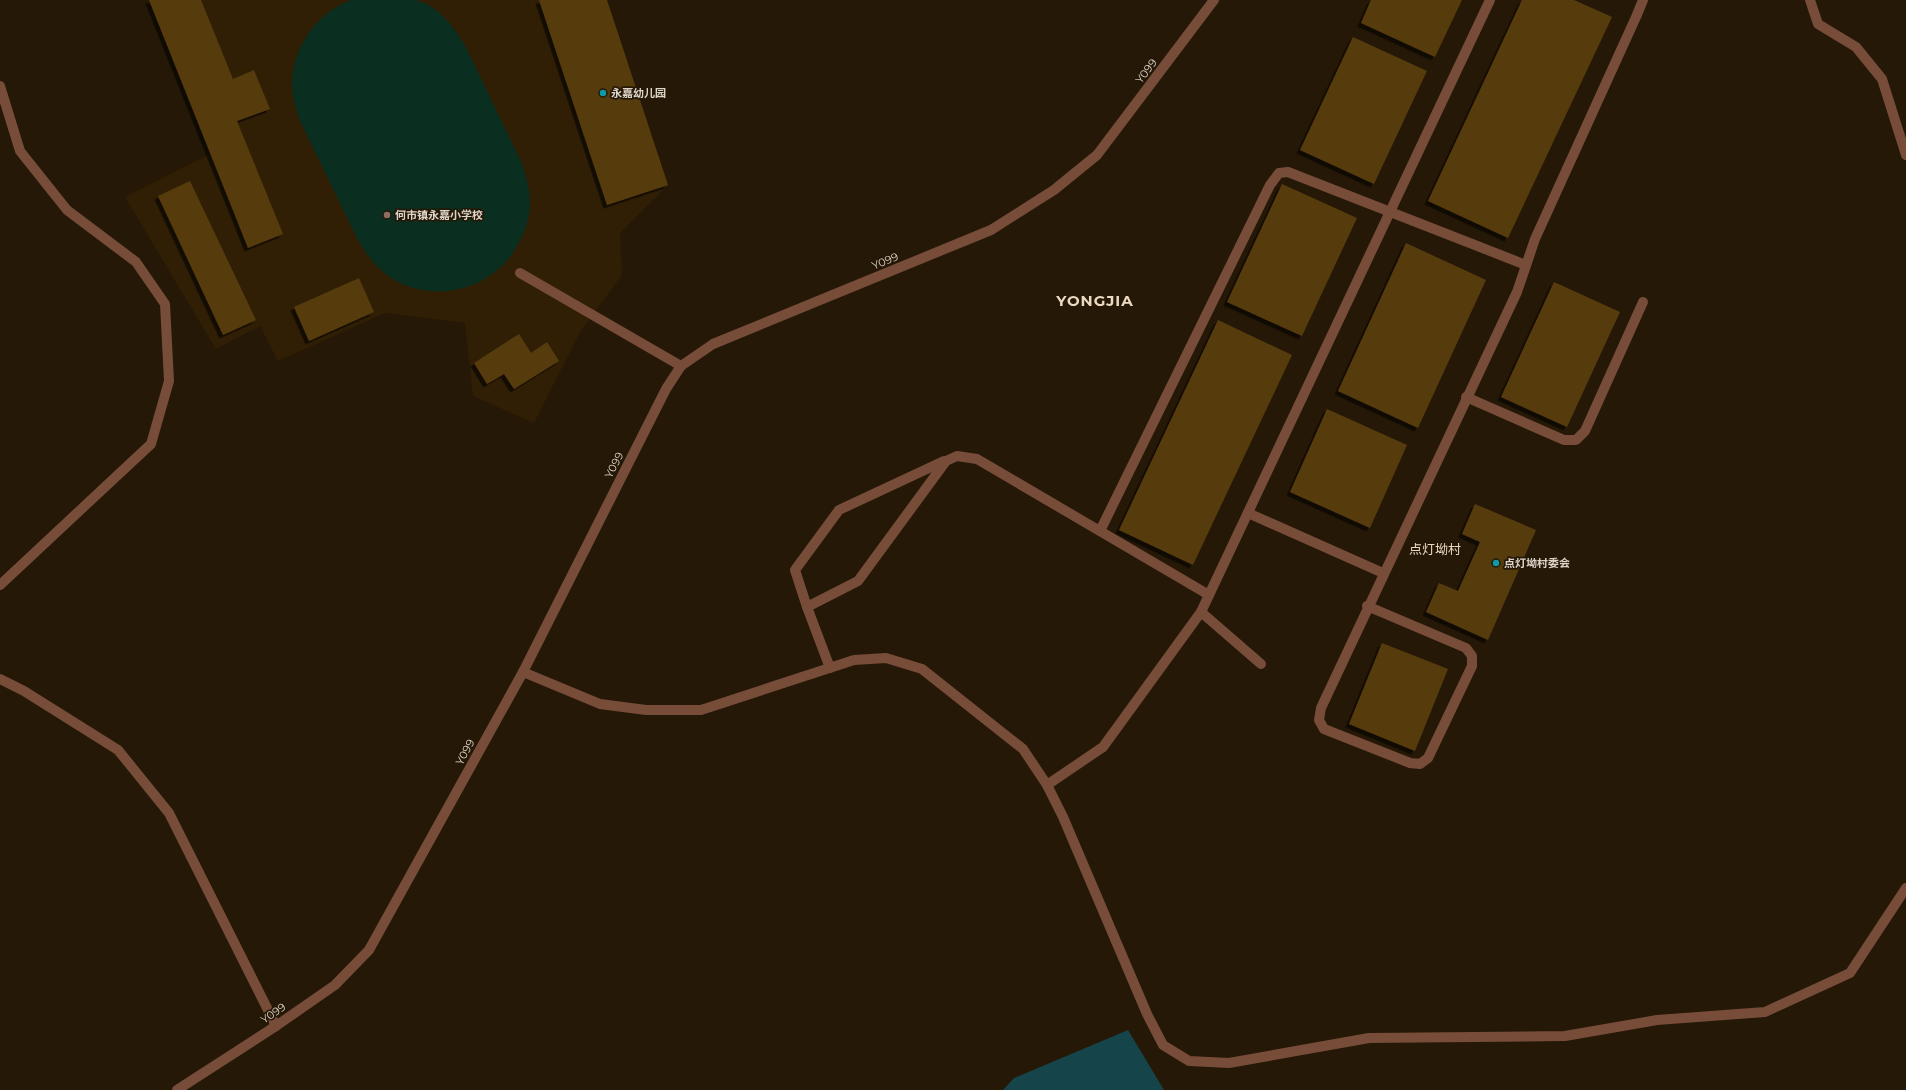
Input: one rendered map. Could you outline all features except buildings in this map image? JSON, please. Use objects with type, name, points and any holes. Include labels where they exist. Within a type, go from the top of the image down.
[{"type":"street","name":"Y099","points":[[178,1090],[276,1026],[335,984],[369,950],[522,672],[666,389],[681,366],[713,344],[991,230],[1054,190],[1097,155],[1214,0]]},
{"type":"street","points":[[1047,785],[1103,747],[1201,612],[1490,0]]},
{"type":"street","points":[[1367,606],[1466,648],[1472,656],[1472,666],[1428,758],[1420,764],[1410,763],[1324,729],[1319,720],[1320,708],[1367,606],[1516,292],[1535,239],[1636,17],[1642,0]]},
{"type":"street","points":[[1810,0],[1818,24],[1856,47],[1882,79],[1906,154]]},
{"type":"street","points":[[0,86],[20,151],[67,210],[136,262],[165,304],[168,381],[150,444],[0,585]]},
{"type":"street","points":[[1100,531],[1270,184],[1279,173],[1288,172],[1526,265]]},
{"type":"street","points":[[520,273],[681,366]]},
{"type":"street","points":[[1466,397],[1564,440],[1576,440],[1585,431],[1643,302]]},
{"type":"street","points":[[830,668],[795,570],[839,510],[957,456],[977,459],[1209,595]]},
{"type":"street","points":[[807,607],[858,581],[946,461]]},
{"type":"street","points":[[1248,513],[1383,573]]},
{"type":"street","points":[[1201,612],[1261,664]]},
{"type":"street","points":[[522,672],[600,704],[646,710],[701,710],[854,660],[886,658],[922,669],[1023,749],[1047,785],[1063,816],[1147,1014],[1163,1045],[1189,1061],[1229,1063],[1369,1038],[1565,1036],[1657,1020],[1765,1012],[1850,973],[1906,888]]},
{"type":"street","points":[[0,679],[24,691],[118,750],[169,813],[276,1026]]},
{"type":"shaded area","name":"何市镇永嘉小学校","points":[[149,0],[607,0],[668,185],[620,233],[622,275],[580,332],[534,423],[473,396],[465,323],[385,313],[278,361],[260,326],[216,349],[125,197],[210,154]]},
{"type":"green space","points":[[352,0],[415,0],[431,7],[445,18],[457,32],[466,47],[522,164],[528,183],[530,198],[529,216],[523,234],[514,251],[504,264],[491,275],[477,283],[446,291],[430,291],[413,288],[398,282],[379,268],[369,257],[357,238],[300,121],[294,102],[292,82],[293,69],[302,44],[318,22],[328,13],[340,5]]},
{"type":"water","points":[[1128,1030],[1164,1090],[1003,1090],[1014,1078]]},
{"type":"place","name":"永嘉幼儿园","points":[[603,93]]},
{"type":"place","name":"何市镇永嘉小学校","points":[[387,215]]},
{"type":"place","name":"点灯坳村委会","points":[[1496,563]]},
{"type":"district","name":"YONGJIA","points":[[1095,301]]},
{"type":"district","name":"点灯坳村","points":[[1435,549]]}]
